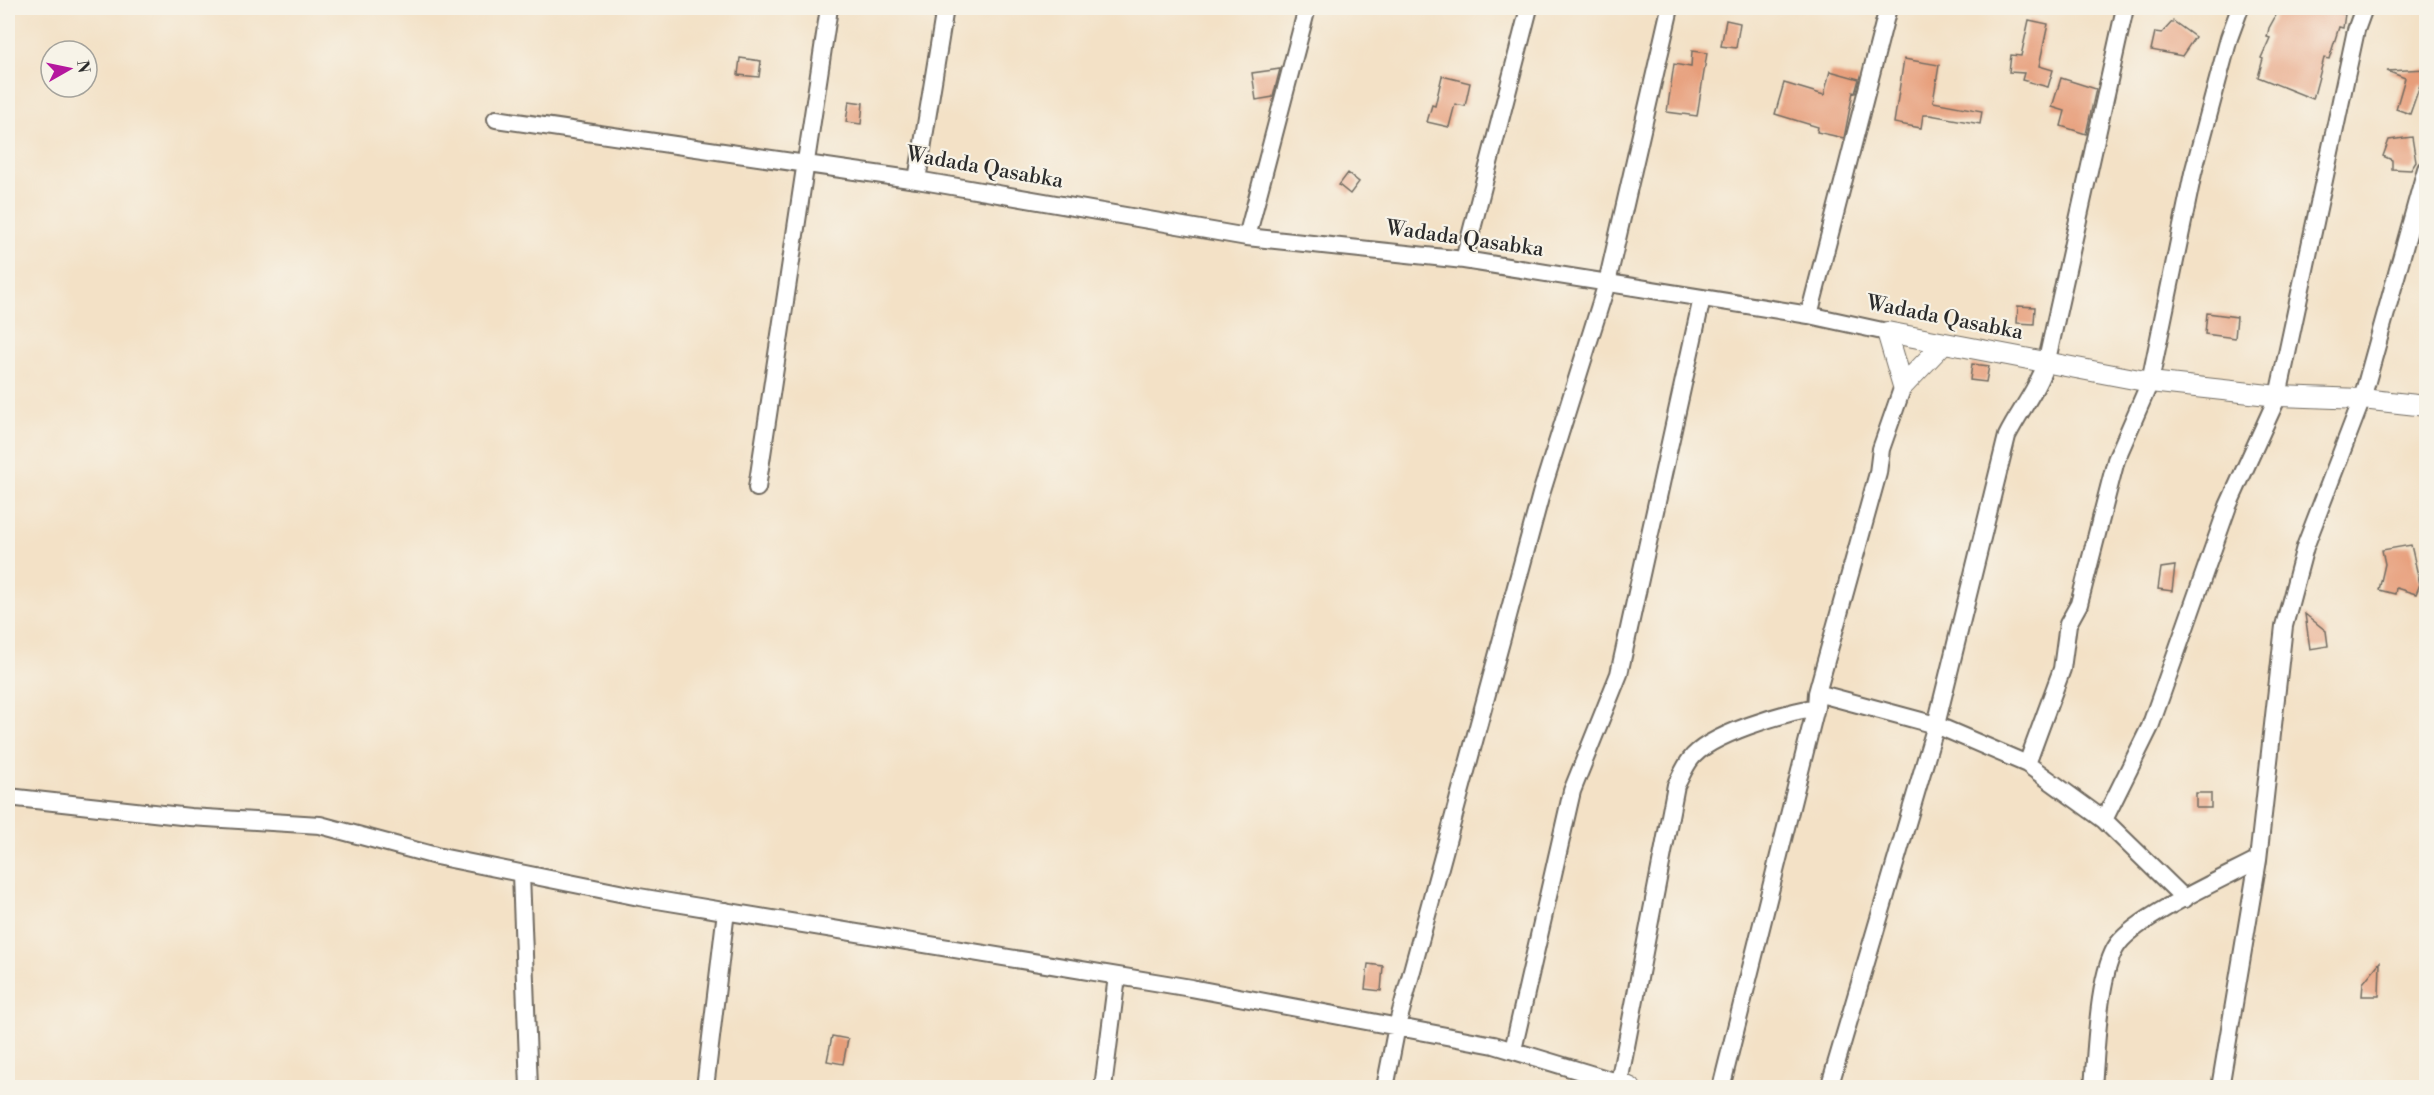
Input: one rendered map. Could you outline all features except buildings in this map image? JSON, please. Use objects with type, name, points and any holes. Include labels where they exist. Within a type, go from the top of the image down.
[{"type":"street","points":[[757,488],[829,8]]},
{"type":"street","points":[[917,180],[945,8]]},
{"type":"street","points":[[1247,237],[1307,8]]},
{"type":"street","points":[[1464,260],[1529,8]]},
{"type":"street","points":[[1385,1088],[1397,1026],[1541,494],[1607,283],[1670,8]]},
{"type":"street","points":[[1809,315],[1888,8]]},
{"type":"street","points":[[1829,1088],[1936,725],[2007,436],[2020,410],[2040,382],[2047,360],[2125,8]]},
{"type":"street","points":[[2027,764],[2062,669],[2068,624],[2079,604],[2116,460],[2150,382],[2193,174],[2229,38],[2240,8]]},
{"type":"street","points":[[2104,820],[2150,727],[2228,506],[2278,396],[2356,30],[2364,8]]},
{"type":"street","name":"Wadada Qasabka","points":[[496,119],[917,180],[1247,237],[1464,260],[1809,315],[1943,344],[2047,360],[2150,382],[2278,396],[2362,399],[2427,406]]},
{"type":"street","points":[[2220,1088],[2258,860],[2284,626],[2305,547],[2362,399],[2427,169]]},
{"type":"street","points":[[1513,1050],[1572,791],[1619,674],[1702,298]]},
{"type":"street","points":[[1887,332],[1903,386]]},
{"type":"street","points":[[1720,1088],[1816,700],[1878,473],[1881,449],[1903,386],[1943,344]]},
{"type":"street","points":[[8,797],[190,817],[320,825],[436,856],[639,897],[1118,976],[1397,1026],[1513,1050],[1623,1086],[1676,785],[1690,758],[1712,744],[1746,727],[1816,700],[1936,725],[2027,764],[2104,820],[2185,899]]},
{"type":"street","points":[[2093,1088],[2106,974],[2117,945],[2140,924],[2258,860]]},
{"type":"street","points":[[521,874],[529,1088]]},
{"type":"street","points":[[705,1088],[726,911]]},
{"type":"street","points":[[1103,1088],[1118,976]]}]
